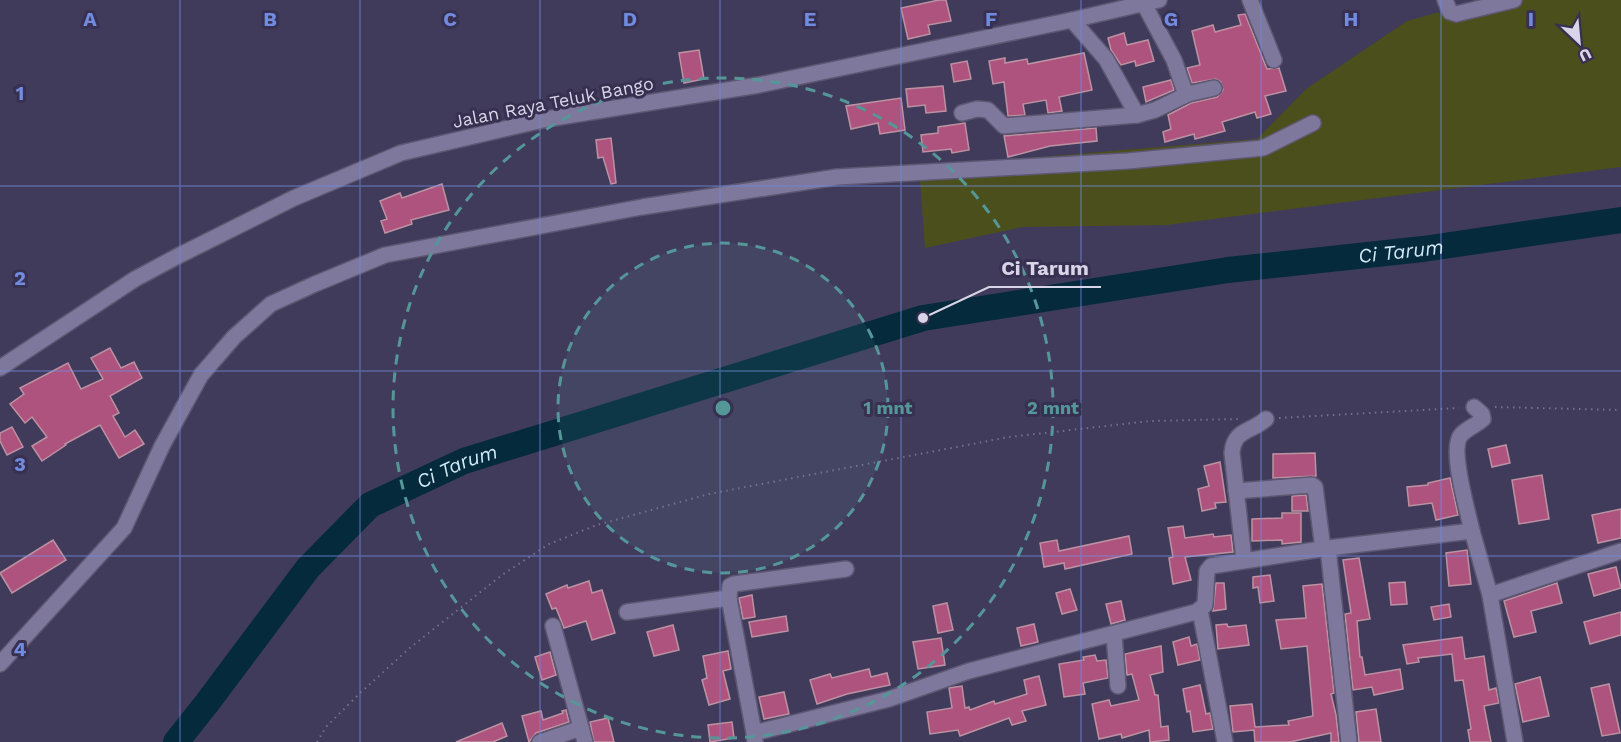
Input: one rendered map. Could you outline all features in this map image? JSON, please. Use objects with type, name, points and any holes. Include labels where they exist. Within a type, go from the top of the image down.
[{"type":"street","points":[[1250,0],[1274,60]]},
{"type":"street","points":[[1445,0],[1450,12],[1456,14],[1514,0]]},
{"type":"street","points":[[1152,2],[1186,95]]},
{"type":"street","name":"Jalan Raya Teluk Bango","points":[[0,368],[108,296],[178,256],[294,198],[401,153],[547,119],[759,85],[1152,2]]},
{"type":"street","points":[[1072,20],[1106,59],[1137,115]]},
{"type":"street","points":[[962,113],[977,109],[988,110],[1004,126],[1137,115],[1155,110],[1186,95],[1214,88]]},
{"type":"street","points":[[0,664],[12,648],[124,528],[162,446],[201,375],[234,337],[271,304],[385,255],[642,207],[837,177],[1128,161],[1263,148],[1313,123]]},
{"type":"street","points":[[1474,407],[1482,414],[1483,420],[1462,433],[1457,442],[1457,459],[1490,595],[1515,742]]},
{"type":"street","points":[[1244,560],[1233,441],[1236,437],[1258,427],[1266,419]]},
{"type":"street","points":[[1236,491],[1312,485],[1315,487],[1349,742]]},
{"type":"street","points":[[846,569],[734,584],[729,588],[755,737],[856,708],[969,671],[1200,610],[1205,603],[1208,568],[1244,560],[1473,531]]},
{"type":"street","points":[[1490,595],[1621,551]]},
{"type":"street","points":[[627,612],[729,598]]},
{"type":"street","points":[[1200,610],[1225,742]]},
{"type":"street","points":[[540,742],[583,735],[553,626]]},
{"type":"street","points":[[1114,634],[1118,686]]},
{"type":"path","points":[[317,742],[326,727],[411,646],[502,575],[549,544],[597,525],[708,494],[1009,437],[1150,421],[1266,419],[1474,407],[1621,410]]},
{"type":"green space","points":[[1484,0],[1621,0],[1621,167],[1167,225],[1023,227],[925,248],[919,167],[1257,139],[1306,89],[1407,21]]},
{"type":"building","points":[[946,0],[951,21],[928,25],[930,34],[908,39],[901,8]]},
{"type":"building","points":[[1245,14],[1267,69],[1279,68],[1286,91],[1265,96],[1271,114],[1257,118],[1255,112],[1222,122],[1225,131],[1195,139],[1194,134],[1165,142],[1163,132],[1171,129],[1168,115],[1191,103],[1217,97],[1223,90],[1221,82],[1216,79],[1192,83],[1187,68],[1200,65],[1192,31],[1213,25],[1215,32],[1241,25],[1238,15]]},
{"type":"building","points":[[1124,33],[1127,45],[1148,40],[1154,61],[1136,66],[1135,61],[1121,65],[1111,50],[1108,38]]},
{"type":"building","points":[[699,50],[704,79],[684,83],[679,53]]},
{"type":"building","points":[[1084,53],[1092,90],[1059,97],[1062,111],[1048,113],[1046,100],[1023,104],[1025,115],[1008,116],[1004,82],[993,84],[989,61],[1005,58],[1005,63],[1027,59],[1028,64]]},
{"type":"building","points":[[967,61],[971,79],[954,82],[951,64]]},
{"type":"building","points":[[1171,80],[1174,90],[1146,102],[1143,87]]},
{"type":"building","points":[[943,86],[946,111],[926,113],[925,105],[908,107],[906,89]]},
{"type":"building","points":[[901,98],[905,130],[880,134],[878,123],[851,129],[846,106]]},
{"type":"building","points":[[965,123],[969,150],[952,153],[951,149],[923,152],[921,135],[938,133],[938,127]]},
{"type":"building","points":[[1096,128],[1097,141],[1050,146],[1008,157],[1004,136]]},
{"type":"building","points":[[611,138],[616,183],[611,184],[603,157],[598,158],[596,140]]},
{"type":"building","points":[[442,184],[449,210],[411,220],[412,224],[385,233],[381,221],[387,219],[380,201],[400,193],[402,198]]},
{"type":"building","points":[[110,348],[121,368],[134,362],[142,378],[110,396],[119,413],[113,416],[125,437],[135,430],[144,444],[119,458],[100,425],[65,444],[42,461],[32,446],[47,437],[32,417],[25,423],[10,404],[24,394],[20,388],[68,363],[81,389],[103,379],[91,358]]},
{"type":"building","points":[[12,427],[23,447],[7,455],[0,441],[0,433]]},
{"type":"building","points":[[1506,445],[1510,463],[1492,467],[1488,449]]},
{"type":"building","points":[[1315,453],[1316,476],[1273,478],[1273,454]]},
{"type":"building","points":[[1220,462],[1226,502],[1215,503],[1216,508],[1202,511],[1198,489],[1209,486],[1204,466]]},
{"type":"building","points":[[1542,475],[1549,519],[1519,524],[1512,480]]},
{"type":"building","points":[[1450,478],[1458,515],[1436,520],[1432,503],[1409,506],[1407,487],[1428,485],[1428,483]]},
{"type":"building","points":[[1306,495],[1308,511],[1292,511],[1292,496]]},
{"type":"building","points":[[1621,509],[1621,538],[1598,543],[1592,515]]},
{"type":"building","points":[[1282,513],[1301,513],[1301,542],[1282,544],[1282,540],[1252,541],[1252,519],[1282,518]]},
{"type":"building","points":[[1183,526],[1185,538],[1213,534],[1214,537],[1231,535],[1233,552],[1185,557],[1191,580],[1173,584],[1169,558],[1173,557],[1168,528]]},
{"type":"building","points":[[1129,536],[1132,554],[1065,569],[1064,563],[1044,567],[1040,543],[1057,540],[1059,551]]},
{"type":"building","points":[[53,540],[66,560],[12,593],[0,573]]},
{"type":"building","points":[[1467,550],[1471,584],[1449,586],[1446,553]]},
{"type":"building","points":[[1359,558],[1370,619],[1357,621],[1360,657],[1362,657],[1365,675],[1400,669],[1403,689],[1374,695],[1372,687],[1353,690],[1345,614],[1351,613],[1343,560]]},
{"type":"building","points":[[1616,567],[1621,588],[1594,596],[1588,574]]},
{"type":"building","points":[[1270,575],[1274,601],[1260,603],[1258,587],[1253,588],[1253,577]]},
{"type":"building","points":[[589,581],[592,593],[602,590],[615,633],[592,640],[586,621],[564,628],[556,608],[552,609],[546,594],[567,585],[568,588]]},
{"type":"building","points":[[1405,582],[1407,604],[1391,605],[1389,583]]},
{"type":"building","points":[[1216,583],[1224,583],[1226,609],[1213,611]]},
{"type":"building","points":[[1557,583],[1562,603],[1531,611],[1536,632],[1514,637],[1504,601]]},
{"type":"building","points":[[1322,584],[1334,693],[1331,694],[1339,742],[1331,742],[1331,733],[1290,742],[1255,742],[1254,730],[1233,732],[1230,706],[1252,704],[1255,727],[1289,725],[1288,721],[1313,716],[1307,646],[1281,649],[1276,620],[1306,618],[1303,586]]},
{"type":"building","points":[[1070,589],[1077,610],[1062,614],[1056,593]]},
{"type":"building","points":[[752,595],[755,617],[743,619],[739,598]]},
{"type":"building","points":[[1121,601],[1125,620],[1111,624],[1106,604]]},
{"type":"building","points":[[947,603],[953,630],[938,633],[933,606]]},
{"type":"building","points":[[1449,604],[1451,617],[1434,620],[1431,607]]},
{"type":"building","points":[[1621,612],[1621,635],[1590,644],[1584,622]]},
{"type":"building","points":[[786,616],[788,631],[752,637],[749,622]]},
{"type":"building","points":[[1034,624],[1038,642],[1021,646],[1017,628]]},
{"type":"building","points":[[1227,624],[1228,627],[1246,625],[1249,645],[1218,649],[1216,625]]},
{"type":"building","points":[[673,625],[679,650],[654,656],[647,632]]},
{"type":"building","points":[[1189,637],[1191,646],[1197,644],[1200,660],[1178,665],[1173,642]]},
{"type":"building","points":[[1462,637],[1465,659],[1484,656],[1489,690],[1496,688],[1499,703],[1484,706],[1491,742],[1470,742],[1468,730],[1471,729],[1463,680],[1455,681],[1452,654],[1418,658],[1419,662],[1407,664],[1403,645]]},
{"type":"building","points":[[941,638],[945,665],[918,669],[913,642]]},
{"type":"building","points":[[1161,646],[1163,672],[1150,675],[1155,695],[1158,695],[1161,727],[1168,726],[1169,740],[1150,742],[1149,730],[1122,738],[1121,734],[1099,739],[1092,704],[1109,700],[1111,706],[1139,700],[1132,674],[1127,675],[1125,654]]},
{"type":"building","points":[[728,651],[731,669],[723,671],[730,699],[709,705],[702,680],[707,678],[703,656]]},
{"type":"building","points":[[550,652],[556,675],[542,680],[535,657]]},
{"type":"building","points":[[1095,655],[1097,661],[1106,660],[1108,678],[1083,683],[1085,694],[1064,697],[1059,664],[1084,660],[1083,657]]},
{"type":"building","points":[[869,669],[871,677],[887,673],[890,685],[847,694],[817,704],[810,680],[830,674],[832,678]]},
{"type":"building","points":[[1039,676],[1046,705],[1022,711],[1026,721],[1012,725],[1009,718],[960,736],[958,730],[930,734],[927,712],[952,708],[949,688],[962,686],[965,708],[969,707],[970,710],[994,701],[995,704],[1027,694],[1024,680]]},
{"type":"building","points":[[1540,677],[1549,716],[1523,722],[1515,684]]},
{"type":"building","points":[[1609,684],[1620,733],[1602,736],[1591,688]]},
{"type":"building","points":[[1200,685],[1206,714],[1210,713],[1213,729],[1193,732],[1190,711],[1187,712],[1183,689]]},
{"type":"building","points":[[784,692],[789,714],[764,719],[759,697]]},
{"type":"building","points":[[1376,709],[1381,742],[1359,742],[1356,712]]},
{"type":"building","points":[[566,710],[569,722],[536,733],[529,742],[522,716],[541,711],[543,720]]},
{"type":"building","points":[[608,718],[614,742],[594,742],[590,722]]},
{"type":"building","points":[[732,722],[734,738],[710,742],[708,725]]},
{"type":"building","points":[[502,723],[507,736],[493,742],[456,742]]},
{"type":"waterway","name":"Ci Tarum","points":[[176,742],[308,568],[370,505],[464,461],[923,318],[1228,270],[1423,249],[1621,220]]},
{"type":"place","name":"Ci Tarum","points":[[923,318]]}]
